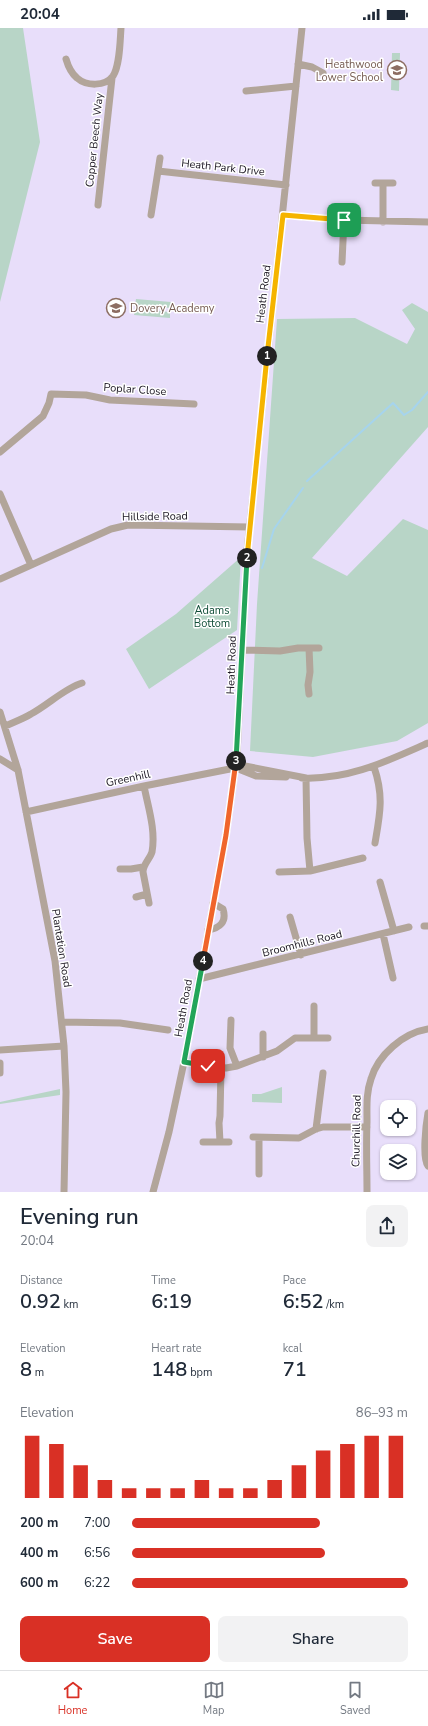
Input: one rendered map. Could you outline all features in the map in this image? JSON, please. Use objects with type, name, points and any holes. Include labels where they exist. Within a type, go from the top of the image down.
[{"type":"street","name":"Copper Beech Way","points":[[98,205],[112,78],[116,68],[122,28]]},
{"type":"street","name":"Heath Road","points":[[153,1192],[169,1132],[184,1062],[226,835],[236,768],[250,527],[302,28]]},
{"type":"street","name":"Copper Beech Way","points":[[66,59],[70,70],[76,78],[88,84],[101,84],[112,78]]},
{"type":"street","points":[[298,64],[312,67],[323,73]]},
{"type":"street","points":[[246,91],[296,86]]},
{"type":"street","points":[[151,215],[160,158]]},
{"type":"street","name":"Heath Park Drive","points":[[158,172],[286,185]]},
{"type":"street","points":[[375,183],[393,183]]},
{"type":"street","points":[[383,183],[383,222]]},
{"type":"street","points":[[283,215],[383,222],[428,222]]},
{"type":"street","points":[[342,262],[344,220]]},
{"type":"street","name":"Poplar Close","points":[[0,452],[43,416],[49,403],[51,390],[110,400],[194,404]]},
{"type":"street","points":[[0,494],[31,565]]},
{"type":"street","name":"Hillside Road","points":[[0,579],[111,529],[128,525],[250,527]]},
{"type":"street","points":[[242,650],[280,652],[298,648],[319,648]]},
{"type":"street","points":[[309,648],[309,694]]},
{"type":"street","points":[[5,726],[30,715],[65,693],[73,686],[82,683]]},
{"type":"street","name":"Plantation Road","points":[[0,712],[18,770],[55,961],[62,1022],[66,1092],[64,1192]]},
{"type":"street","name":"Greenhill","points":[[26,812],[144,786],[250,766],[306,778],[343,775],[374,767],[427,745]]},
{"type":"street","points":[[0,759],[18,770]]},
{"type":"street","points":[[374,767],[380,786],[381,805],[375,843]]},
{"type":"street","points":[[306,778],[307,838],[310,871]]},
{"type":"street","points":[[120,869],[143,867],[148,861],[152,852],[152,825],[144,786]]},
{"type":"street","points":[[280,872],[310,871],[363,858]]},
{"type":"street","points":[[143,867],[149,904]]},
{"type":"street","points":[[380,882],[394,931]]},
{"type":"street","points":[[136,897],[147,894]]},
{"type":"street","points":[[208,930],[218,928],[222,924],[223,909],[213,903]]},
{"type":"street","points":[[290,917],[301,955]]},
{"type":"street","name":"Broomhills Road","points":[[199,979],[301,955],[409,927]]},
{"type":"street","points":[[383,934],[393,978]]},
{"type":"street","points":[[314,1006],[314,1037]]},
{"type":"street","points":[[231,1020],[230,1048],[237,1066]]},
{"type":"street","points":[[62,1022],[120,1023],[168,1030]]},
{"type":"street","name":"Churchill Road","points":[[367,1192],[367,1094],[371,1078],[380,1060],[394,1046],[410,1035],[428,1029]]},
{"type":"street","points":[[263,1034],[263,1057]]},
{"type":"street","points":[[184,1062],[221,1068],[237,1066],[277,1051],[295,1038],[328,1038]]},
{"type":"street","points":[[0,1050],[64,1046]]},
{"type":"street","points":[[0,1063],[0,1073]]},
{"type":"street","points":[[220,1142],[219,1123],[221,1068]]},
{"type":"street","points":[[316,1129],[323,1073]]},
{"type":"street","points":[[428,1113],[425,1150],[425,1161],[428,1166]]},
{"type":"street","points":[[260,1174],[256,1138],[299,1138],[323,1127],[367,1127]]},
{"type":"street","points":[[203,1142],[229,1142]]},
{"type":"green space","points":[[0,28],[23,28],[40,142],[0,302]]},
{"type":"green space","points":[[392,53],[400,53],[399,91],[391,90]]},
{"type":"green space","points":[[136,299],[171,302],[170,308],[135,305]]},
{"type":"green space","points":[[412,303],[428,312],[428,427],[312,558],[347,576],[403,519],[428,530],[428,723],[397,741],[313,757],[250,751],[257,604],[277,319],[355,318],[407,344],[415,329],[402,310]]},
{"type":"green space","points":[[135,309],[170,312],[170,318],[134,315]]},
{"type":"green space","name":"Adams Bottom","points":[[241,557],[237,630],[149,689],[126,649],[176,614]]},
{"type":"green space","points":[[282,1087],[282,1103],[252,1102],[252,1094],[261,1094]]},
{"type":"green space","points":[[60,1089],[60,1095],[0,1104],[0,1102]]},
{"type":"waterway","points":[[307,481],[393,403],[404,415],[412,410],[428,392]]},
{"type":"waterway","points":[[262,568],[274,529],[303,488]]},
{"type":"place","name":"Heathwood Lower School","points":[[397,70]]},
{"type":"place","name":"Dovery Academy","points":[[116,308]]},
{"type":"route","points":[[208,1066],[184,1062],[226,835],[237,755],[247,551],[271,315],[283,215],[344,220]]}]
